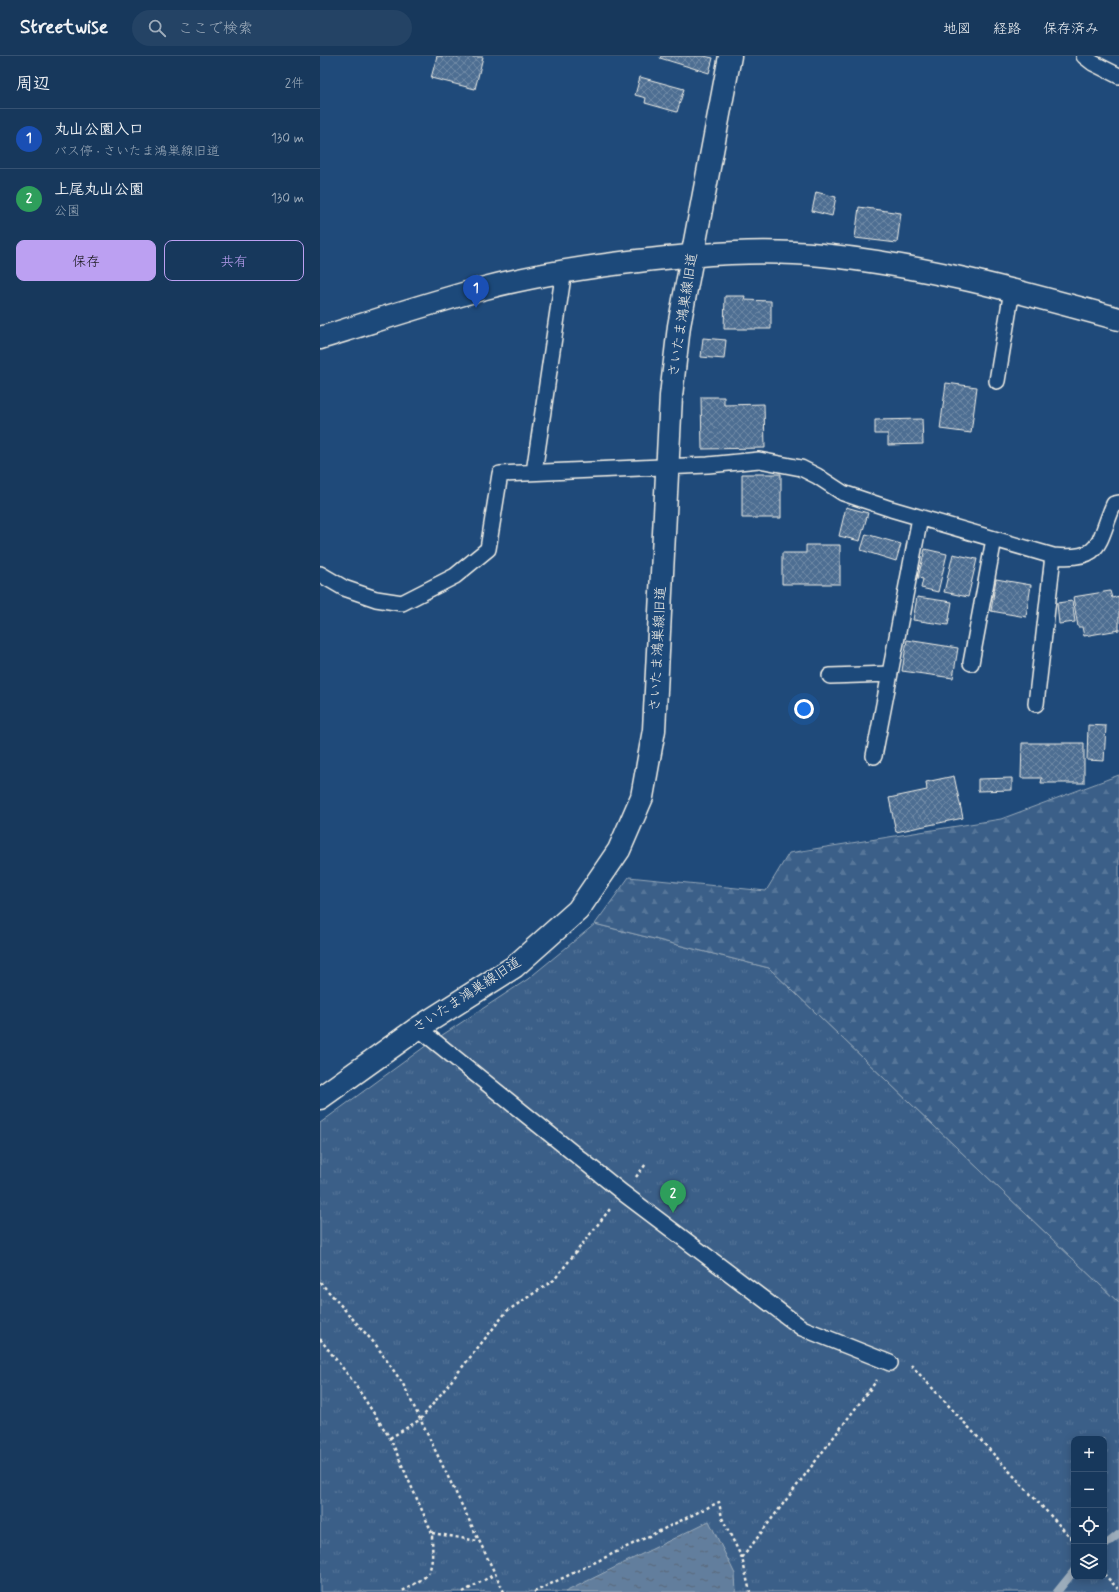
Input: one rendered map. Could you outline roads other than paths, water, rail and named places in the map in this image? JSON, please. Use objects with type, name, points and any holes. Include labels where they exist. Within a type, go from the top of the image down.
[{"type":"street","name":"さいたま鴻巣線旧道","points":[[320,1098],[362,1066],[418,1028],[514,967],[578,910],[619,850],[642,797],[654,730],[671,396],[678,326],[730,56]]},
{"type":"street","points":[[320,338],[444,300],[564,270],[693,254],[746,252],[822,255],[917,267],[1012,290],[1119,319]]},
{"type":"lane","points":[[1084,56],[1119,76]]},
{"type":"lane","points":[[534,472],[564,270]]},
{"type":"lane","points":[[997,381],[1012,290]]},
{"type":"lane","points":[[320,574],[344,588],[376,599],[402,603],[423,594],[455,576],[488,549],[500,474],[708,465],[759,460],[801,468],[817,476],[843,493],[920,518],[1053,556],[1068,557],[1089,554],[1100,542],[1106,522],[1114,504],[1119,503]]},
{"type":"lane","points":[[874,756],[920,518]]},
{"type":"lane","points":[[971,663],[994,539]]},
{"type":"lane","points":[[1036,704],[1053,556]]},
{"type":"lane","points":[[830,676],[890,674]]},
{"type":"lane","points":[[418,1028],[623,1193],[802,1328],[890,1363]]},
{"type":"water","points":[[709,1521],[735,1574],[736,1592],[565,1592]]},
{"type":"waterway","points":[[1106,1544],[1119,1534]]},
{"type":"waterway","points":[[1057,1592],[1071,1575]]},
{"type":"place","name":"丸山公園入口","points":[[476,308]]},
{"type":"place","name":"上尾丸山公園","points":[[673,1213]]}]
